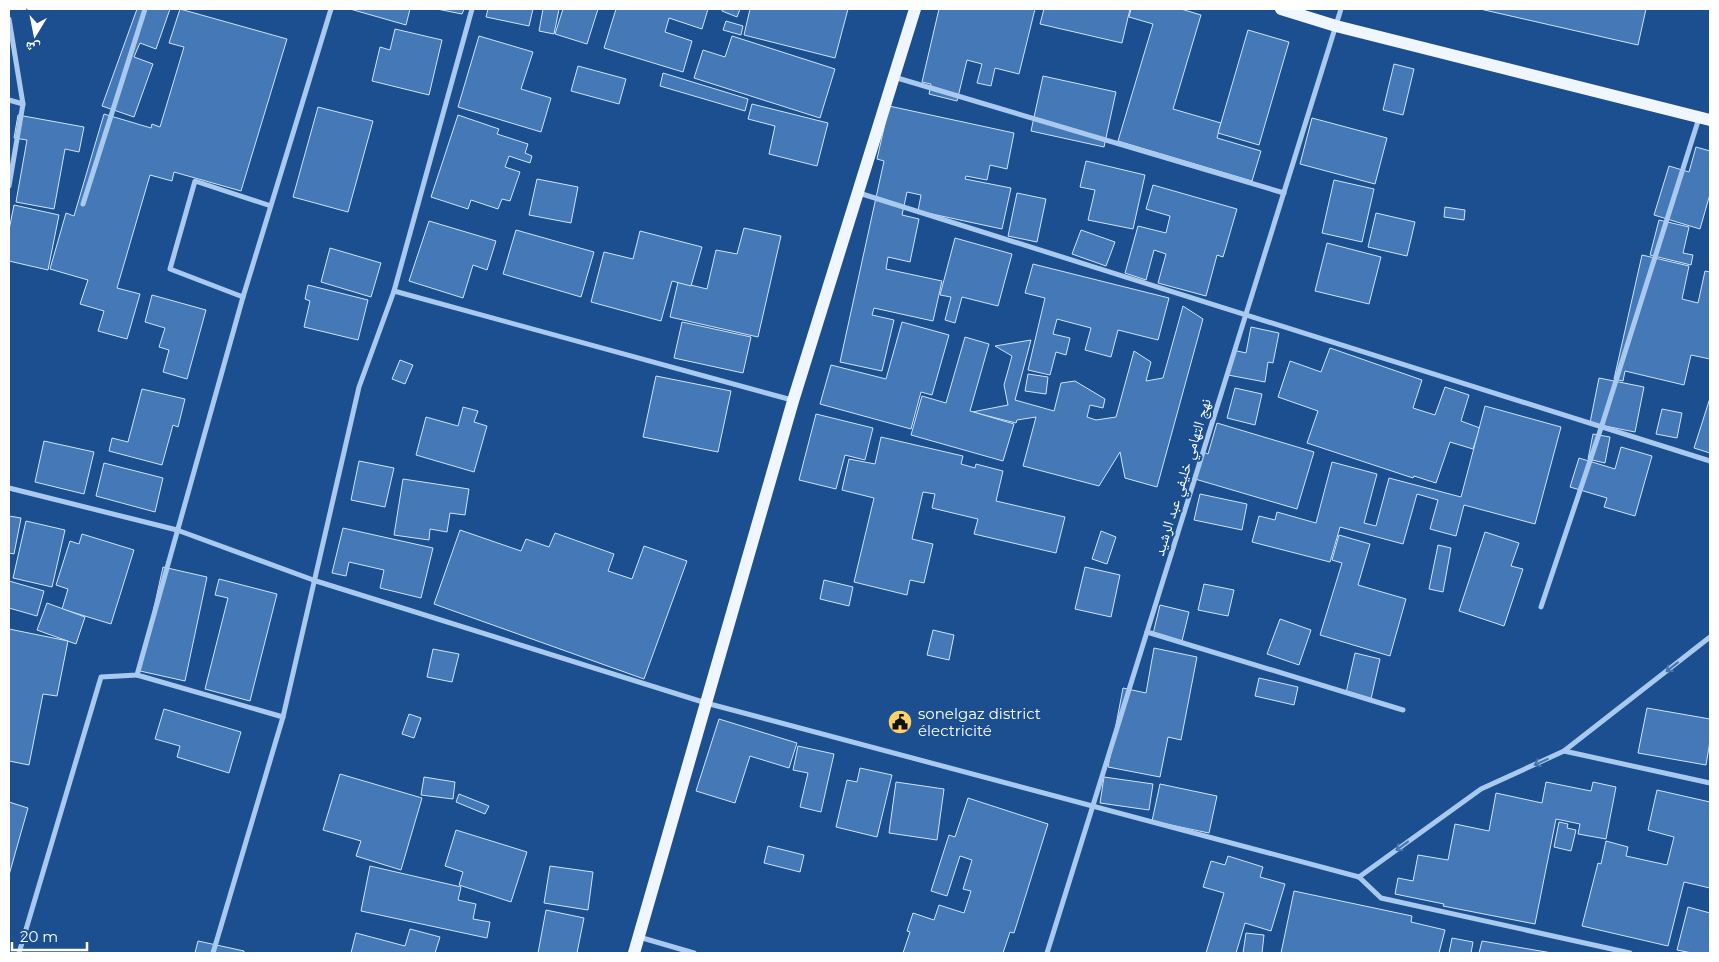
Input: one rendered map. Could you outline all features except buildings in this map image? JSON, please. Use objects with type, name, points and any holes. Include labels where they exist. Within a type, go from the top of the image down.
[{"type":"main road","points":[[634,953],[793,401],[915,9]]},
{"type":"main road","points":[[1281,9],[1336,26],[1704,119]]},
{"type":"street","points":[[83,204],[145,9]]},
{"type":"street","points":[[136,675],[243,297],[331,9]]},
{"type":"street","points":[[213,953],[283,717],[316,581],[359,387],[394,291],[472,9]]},
{"type":"street","name":"نهج التهامي خليفي عبد الرشيد","points":[[1047,953],[1341,9]]},
{"type":"street","points":[[9,19],[23,104],[9,186]]},
{"type":"street","points":[[894,77],[1284,193]]},
{"type":"street","points":[[9,100],[23,104]]},
{"type":"street","points":[[1541,607],[1704,119]]},
{"type":"street","points":[[243,297],[170,269],[195,181],[271,206]]},
{"type":"street","points":[[858,192],[1602,425],[1710,461]]},
{"type":"street","points":[[394,291],[793,401]]},
{"type":"street","points":[[9,488],[177,530],[316,581],[706,703],[1359,877],[1381,898],[1630,953]]},
{"type":"street","points":[[1147,632],[1403,710]]},
{"type":"street","points":[[1359,877],[1482,789],[1564,752],[1710,637]]},
{"type":"street","points":[[19,953],[101,676],[136,675],[283,717]]},
{"type":"street","points":[[1564,752],[1710,783]]},
{"type":"street","points":[[639,936],[694,953]]},
{"type":"place","name":"sonelgaz district électricité","points":[[900,722]]}]
